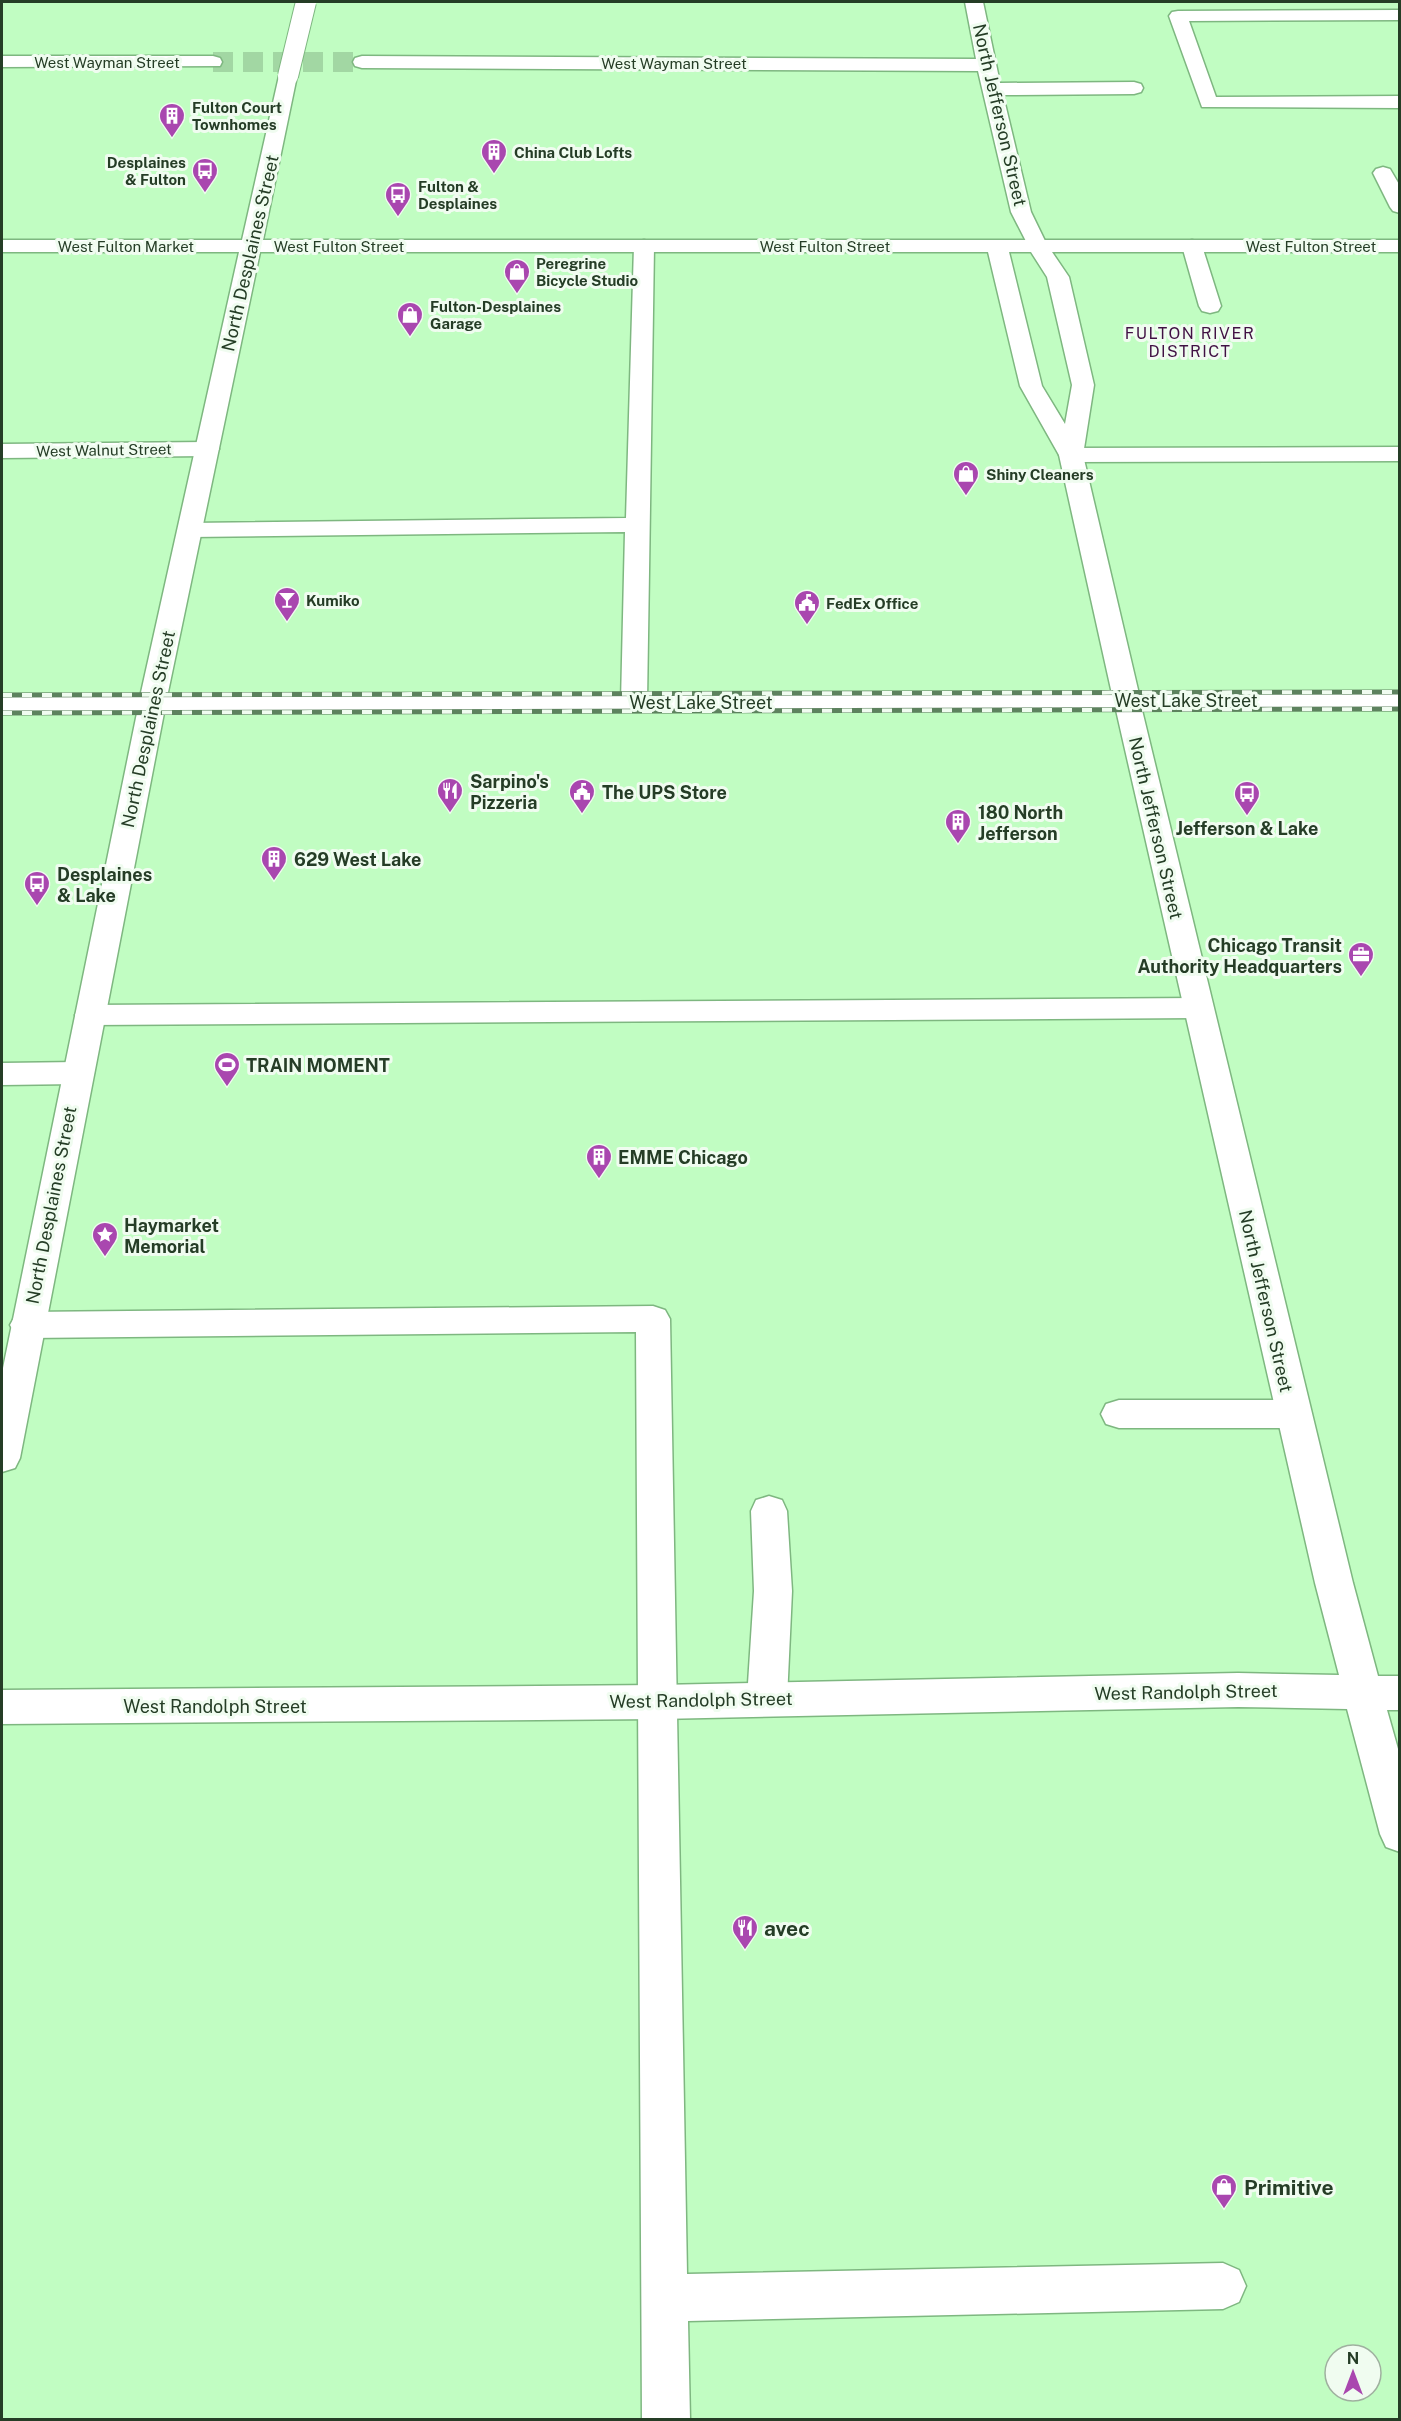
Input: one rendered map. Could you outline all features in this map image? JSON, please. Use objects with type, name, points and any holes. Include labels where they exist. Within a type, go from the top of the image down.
[{"type":"main road","name":"North Desplaines Street","points":[[2,1458],[153,704],[288,76],[306,2]]},
{"type":"main road","name":"North Jefferson Street","points":[[975,2],[991,89],[1021,212],[1037,245],[1058,277],[1083,385],[1071,455],[1197,1008],[1293,1414],[1380,1692],[1400,1834]]},
{"type":"main road","points":[[1400,15],[1178,16],[1209,103],[1400,102]]},
{"type":"main road","name":"West Wayman Street","points":[[2,62],[213,62]]},
{"type":"main road","name":"West Wayman Street","points":[[362,62],[986,65]]},
{"type":"main road","points":[[991,89],[1134,88]]},
{"type":"main road","points":[[1383,173],[1400,207]]},
{"type":"main road","points":[[997,245],[1031,386],[1071,455],[1400,454]]},
{"type":"main road","name":"West Fulton Market","points":[[2,246],[251,246]]},
{"type":"main road","name":"West Fulton Street","points":[[251,246],[1400,246]]},
{"type":"main road","points":[[634,702],[644,246]]},
{"type":"main road","points":[[1192,246],[1210,306]]},
{"type":"main road","name":"West Walnut Street","points":[[2,451],[207,449]]},
{"type":"main road","points":[[190,530],[639,525]]},
{"type":"main road","name":"West Lake Street","points":[[2,705],[1400,700]]},
{"type":"main road","points":[[90,1015],[1197,1008]]},
{"type":"main road","points":[[2,1074],[78,1073]]},
{"type":"main road","points":[[27,1325],[653,1319],[666,2420]]},
{"type":"main road","points":[[1119,1414],[1293,1414]]},
{"type":"main road","points":[[767,1699],[773,1591],[769,1511]]},
{"type":"main road","name":"West Randolph Street","points":[[2,1707],[659,1702],[1238,1690],[1380,1692]]},
{"type":"main road","points":[[665,2298],[1223,2286]]},
{"type":"tunnel","points":[[213,62],[362,62]]},
{"type":"railway","points":[[2,695],[1400,692]]},
{"type":"railway","points":[[2,713],[1400,709]]},
{"type":"place","name":"Fulton Court Townhomes","points":[[172,139]]},
{"type":"place","name":"China Club Lofts","points":[[494,175]]},
{"type":"place","name":"Desplaines & Fulton","points":[[205,194]]},
{"type":"place","name":"Fulton & Desplaines","points":[[398,218]]},
{"type":"place","name":"Peregrine Bicycle Studio","points":[[517,295]]},
{"type":"place","name":"Fulton-Desplaines Garage","points":[[410,338]]},
{"type":"place","name":"Shiny Cleaners","points":[[966,497]]},
{"type":"place","name":"Kumiko","points":[[287,623]]},
{"type":"place","name":"FedEx Office","points":[[807,626]]},
{"type":"place","name":"Sarpino's Pizzeria","points":[[450,814]]},
{"type":"place","name":"The UPS Store","points":[[582,815]]},
{"type":"place","name":"Jefferson & Lake","points":[[1247,817]]},
{"type":"place","name":"180 North Jefferson","points":[[958,845]]},
{"type":"place","name":"629 West Lake","points":[[274,882]]},
{"type":"place","name":"Desplaines & Lake","points":[[37,907]]},
{"type":"place","name":"Chicago Transit Authority Headquarters","points":[[1361,978]]},
{"type":"place","name":"TRAIN MOMENT","points":[[227,1088]]},
{"type":"place","name":"EMME Chicago","points":[[599,1180]]},
{"type":"place","name":"Haymarket Memorial","points":[[105,1258]]},
{"type":"place","name":"avec","points":[[745,1951]]},
{"type":"place","name":"Primitive","points":[[1224,2210]]},
{"type":"district","name":"FULTON RIVER DISTRICT","points":[[1190,342]]}]
